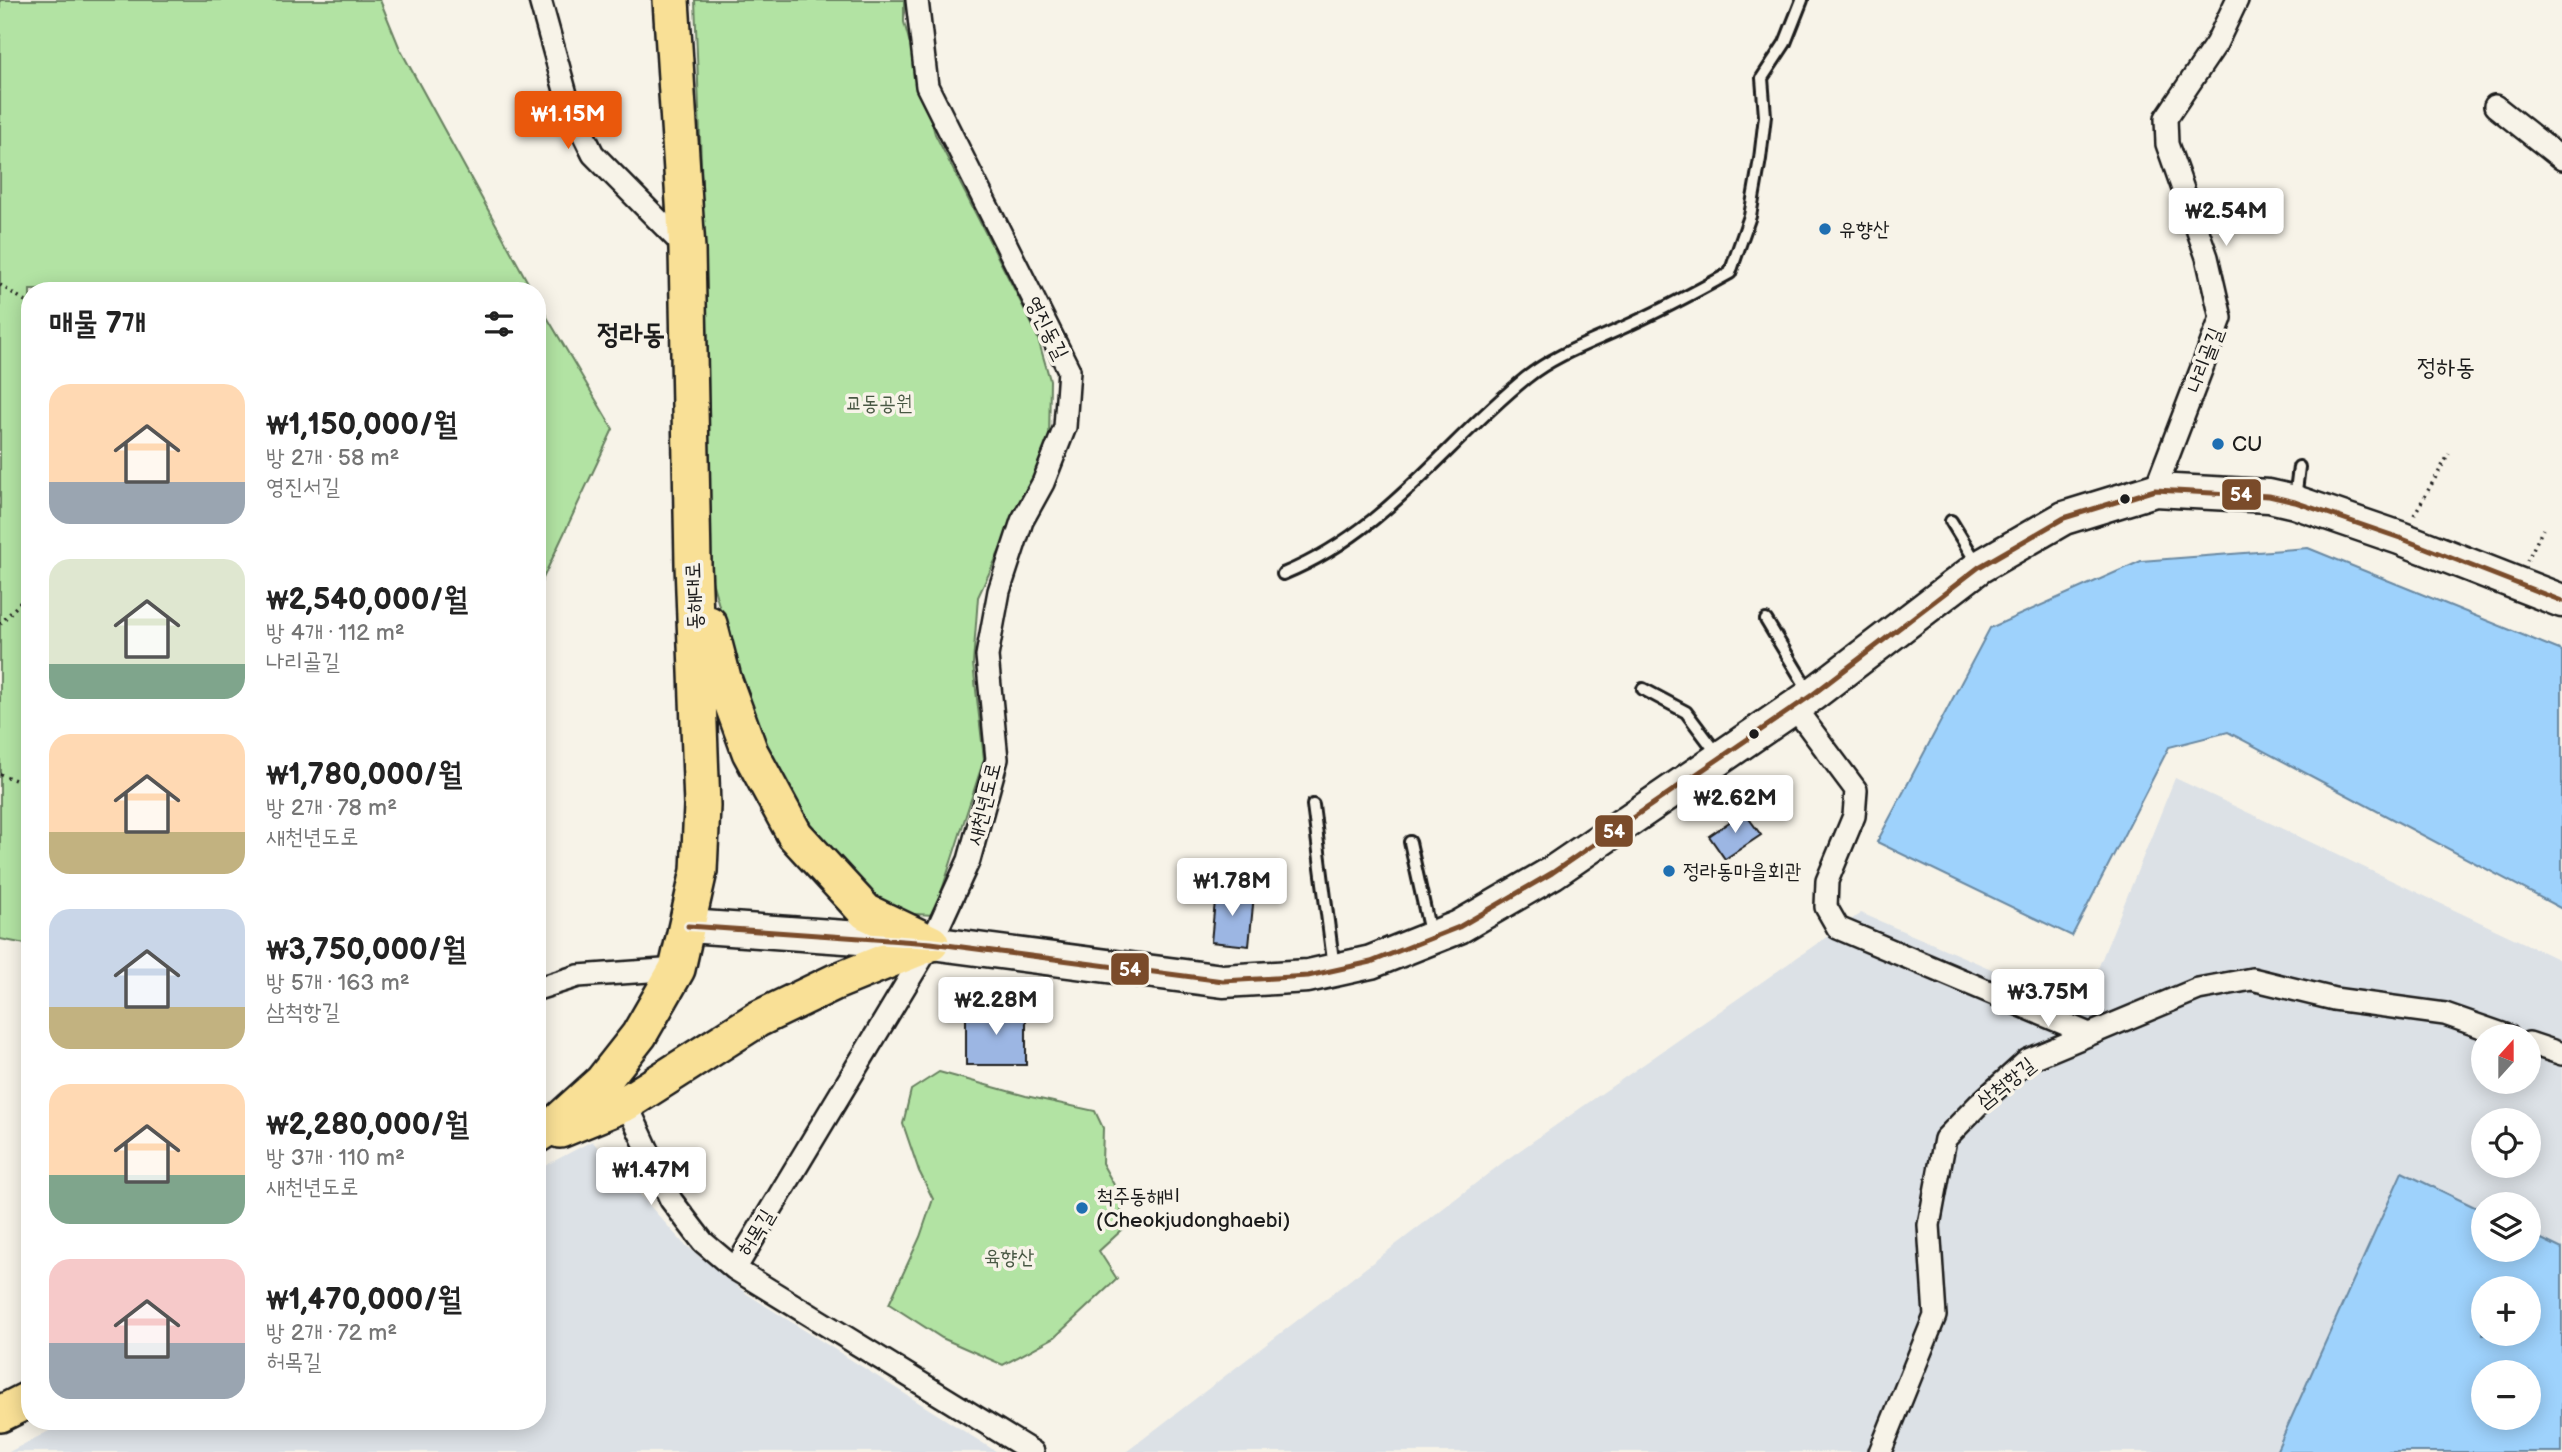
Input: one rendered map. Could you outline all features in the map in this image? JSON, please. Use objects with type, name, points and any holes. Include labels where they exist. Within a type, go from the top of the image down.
[{"type":"main road","name":"동해대로","points":[[546,1130],[581,1102],[622,1059],[677,970],[699,871],[702,806],[692,565],[687,249],[671,0]]},
{"type":"main road","points":[[692,565],[723,678],[750,752],[795,835],[866,912],[931,943]]},
{"type":"main road","points":[[546,1134],[626,1103],[758,1019],[835,982],[931,943]]},
{"type":"main road","points":[[0,1414],[21,1404]]},
{"type":"street","points":[[540,0],[569,105],[593,154],[687,249]]},
{"type":"street","name":"영진동길","points":[[917,0],[927,86],[1069,370],[1065,427],[1018,533],[999,591],[986,656]]},
{"type":"street","name":"나리골길","points":[[2155,490],[2221,318],[2207,257],[2168,144],[2166,118],[2216,44],[2237,0]]},
{"type":"street","points":[[2495,106],[2562,159]]},
{"type":"street","points":[[688,926],[931,943],[1223,981],[1280,980],[1371,962],[1432,939],[1486,913],[1525,890],[1803,701],[1979,567],[2064,518],[2155,490],[2269,496],[2295,502],[2400,538],[2562,601]]},
{"type":"street","name":"새천년도로","points":[[931,943],[970,860],[998,759],[986,656]]},
{"type":"street","points":[[1803,701],[1856,790],[1854,816],[1827,881],[1826,907],[1838,928],[2089,1034]]},
{"type":"street","name":"허목길","points":[[931,943],[735,1269],[1029,1449]]},
{"type":"street","points":[[546,986],[578,976],[677,970]]},
{"type":"street","name":"삼척항길","points":[[1880,1452],[1936,1316],[1929,1225],[1945,1139],[2028,1060],[2198,989],[2252,979],[2334,999],[2445,1014],[2474,1024]]},
{"type":"street","points":[[2541,1047],[2562,1055]]},
{"type":"street","points":[[626,1103],[671,1200],[703,1242],[735,1269]]},
{"type":"lane","points":[[1283,574],[1314,562],[1341,546],[1382,515],[1526,378],[1560,354],[1671,305],[1730,273],[1750,216],[1760,159],[1765,116],[1762,78],[1785,43],[1802,0]]},
{"type":"lane","points":[[2295,502],[2299,467]]},
{"type":"lane","points":[[1951,521],[1979,567]]},
{"type":"lane","points":[[1766,620],[1803,701]]},
{"type":"lane","points":[[1643,689],[1686,712],[1719,756]]},
{"type":"lane","points":[[1313,805],[1335,971]]},
{"type":"lane","points":[[1410,842],[1432,939]]},
{"type":"path","points":[[0,285],[21,298]]},
{"type":"path","points":[[2400,538],[2449,454]]},
{"type":"path","points":[[2517,582],[2543,529]]},
{"type":"path","points":[[0,624],[21,602]]},
{"type":"path","points":[[0,774],[21,782]]},
{"type":"shaded area","points":[[2175,778],[2562,961],[2562,1270],[2541,1257],[2541,1192],[2471,1192],[2471,1245],[2283,1452],[1126,1452],[1506,1160],[1861,913],[2082,1008]]},
{"type":"shaded area","points":[[592,1141],[683,1243],[747,1294],[997,1452],[9,1452],[51,1430],[546,1430],[546,1165]]},
{"type":"green space","points":[[0,0],[380,0],[400,49],[528,282],[21,282],[21,943],[0,939]]},
{"type":"green space","name":"교동공원","points":[[695,0],[904,0],[904,22],[935,134],[1036,332],[1050,380],[1049,445],[978,597],[973,664],[984,759],[934,915],[895,913],[863,890],[821,845],[758,742],[710,574],[708,353]]},
{"type":"green space","points":[[546,315],[613,429],[546,572]]},
{"type":"green space","name":"육향산","points":[[939,1072],[1026,1096],[1095,1111],[1103,1128],[1102,1163],[1119,1194],[1124,1228],[1099,1251],[1117,1279],[1055,1337],[1003,1365],[942,1338],[889,1304],[920,1237],[933,1199],[919,1171],[903,1124],[911,1090]]},
{"type":"water","points":[[2308,548],[2562,651],[2562,909],[2228,732],[2169,747],[2072,936],[1877,842],[1990,628],[2141,561]]},
{"type":"water","points":[[2402,1172],[2471,1205],[2471,1262],[2541,1262],[2541,1239],[2562,1249],[2562,1452],[2276,1452]]},
{"type":"building","points":[[1744,812],[1761,835],[1725,859],[1709,836]]},
{"type":"building","points":[[1216,891],[1254,895],[1249,946],[1211,942]]},
{"type":"building","points":[[966,1009],[1026,1009],[1026,1065],[966,1065]]},
{"type":"transit line","name":"54","points":[[688,926],[931,943],[1223,981],[1308,976],[1371,962],[1459,927],[1552,873],[1812,695],[1979,567],[2064,518],[2155,490],[2269,496],[2295,502],[2400,538],[2562,601]]},
{"type":"place","name":"유향산","points":[[1825,229]]},
{"type":"place","name":"CU","points":[[2218,444]]},
{"type":"place","name":"정라동마을회관","points":[[1669,871]]},
{"type":"place","name":"척주동해비 (Cheokjudonghaebi)","points":[[1082,1208]]},
{"type":"district","name":"정라동","points":[[631,334]]},
{"type":"district","name":"정하동","points":[[2446,367]]}]
